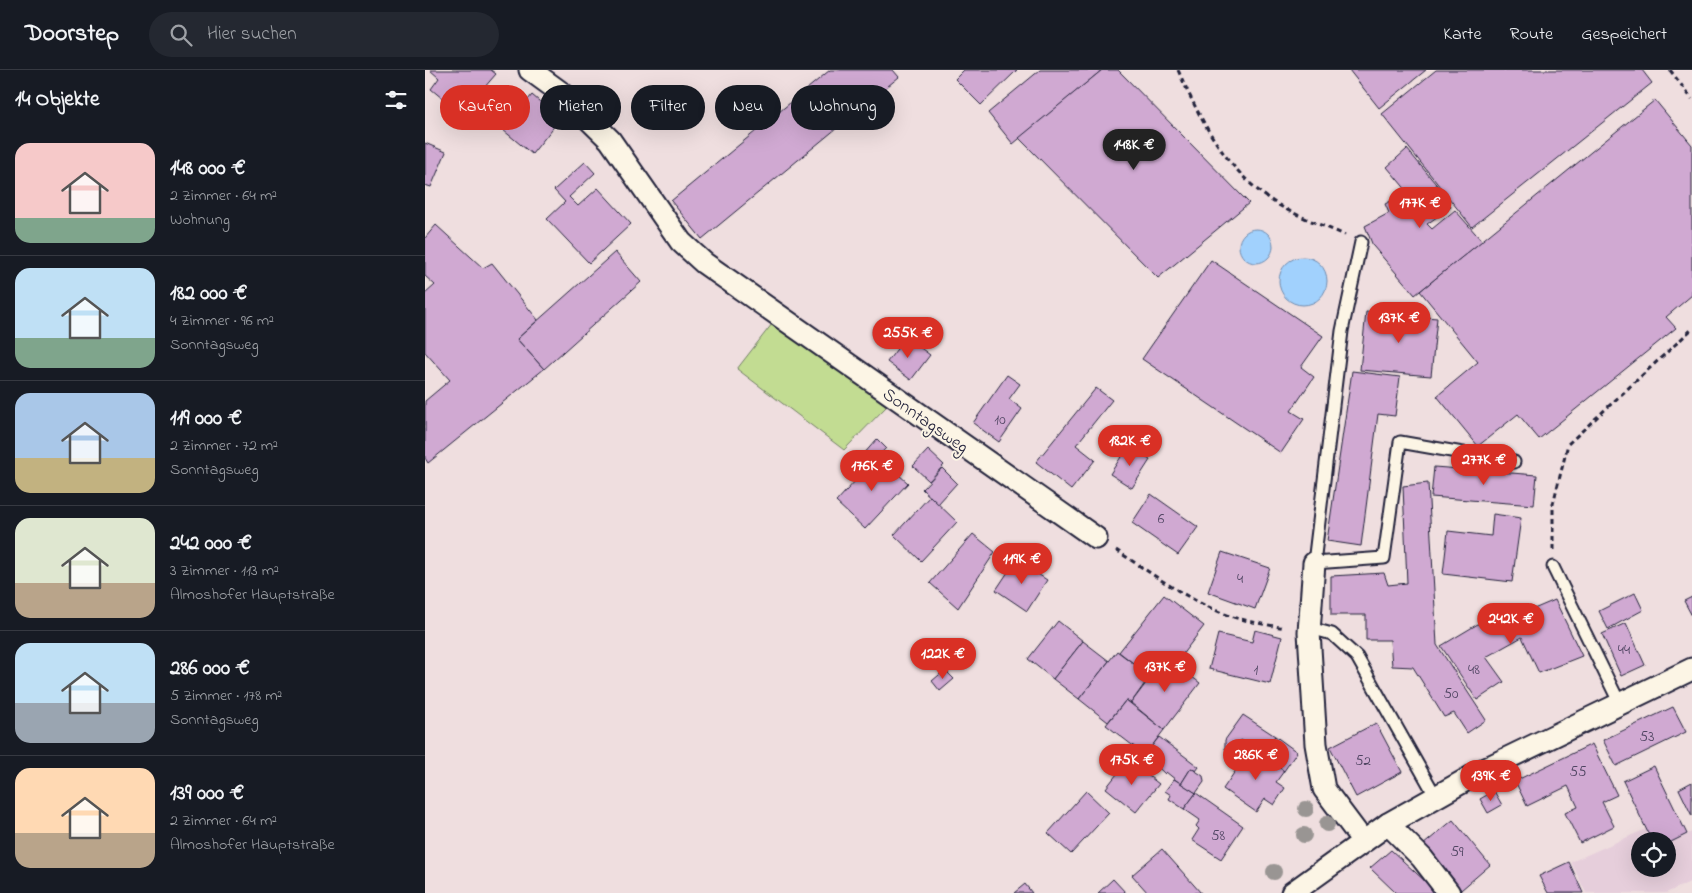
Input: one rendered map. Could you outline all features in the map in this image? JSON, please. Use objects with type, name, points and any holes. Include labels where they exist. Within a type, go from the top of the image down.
[{"type":"street","name":"Sonntagsweg","points":[[531,70],[563,94],[610,140],[681,242],[703,263],[1097,538]]},
{"type":"street","points":[[1314,563],[1310,630],[1316,744],[1324,789],[1363,841]]},
{"type":"street","points":[[1292,893],[1388,824],[1487,768],[1619,702],[1692,669]]},
{"type":"street","points":[[1388,824],[1422,858],[1449,893]]},
{"type":"lane","points":[[1361,242],[1342,332],[1314,563],[1384,558],[1400,442],[1514,462]]},
{"type":"lane","points":[[1553,567],[1619,702]]},
{"type":"lane","points":[[1310,630],[1332,634],[1357,657],[1436,797]]},
{"type":"path","points":[[1178,70],[1197,112],[1219,149],[1248,183],[1283,207],[1361,242]]},
{"type":"path","points":[[1670,70],[1692,99]]},
{"type":"path","points":[[1553,567],[1553,504],[1568,444],[1692,329]]},
{"type":"path","points":[[1097,538],[1176,588],[1220,612],[1241,619],[1310,630]]},
{"type":"shaded area","points":[[1654,766],[1687,834],[1692,832],[1692,881],[1666,893],[1586,893],[1571,862],[1631,836],[1631,877],[1676,877],[1676,832],[1639,832],[1646,829],[1623,781]]},
{"type":"green space","points":[[772,324],[843,372],[887,406],[844,450],[737,369]]},
{"type":"water","points":[[1256,229],[1263,230],[1268,234],[1272,239],[1272,253],[1268,258],[1263,262],[1256,263],[1249,262],[1244,258],[1240,253],[1239,246],[1240,239],[1244,234],[1249,230]]},
{"type":"water","points":[[1303,257],[1312,259],[1320,264],[1325,272],[1327,281],[1325,290],[1320,298],[1312,303],[1303,305],[1294,303],[1286,298],[1281,290],[1279,281],[1281,272],[1286,264],[1294,259]]},
{"type":"building","points":[[430,70],[491,70],[496,74],[486,85],[440,85],[440,96],[431,89],[439,78]]},
{"type":"building","points":[[830,70],[893,70],[899,77],[889,85],[812,85]]},
{"type":"building","points":[[964,70],[1017,70],[981,105],[955,79]]},
{"type":"building","points":[[1040,70],[1102,70],[1013,144],[988,113]]},
{"type":"building","points":[[1102,70],[1118,70],[1249,203],[1158,278],[1019,138]]},
{"type":"building","points":[[1349,70],[1426,70],[1379,108]]},
{"type":"building","points":[[1436,70],[1642,70],[1652,83],[1472,227],[1382,114]]},
{"type":"building","points":[[532,95],[540,102],[540,130],[551,130],[532,154],[503,130],[530,130],[530,97]]},
{"type":"building","points":[[1655,100],[1692,145],[1692,295],[1666,317],[1676,328],[1539,439],[1518,414],[1478,446],[1437,396],[1478,362],[1420,291]]},
{"type":"building","points":[[791,102],[791,130],[835,130],[702,239],[671,201],[757,130],[781,130],[781,110]]},
{"type":"building","points":[[425,143],[446,152],[431,187],[425,185]]},
{"type":"building","points":[[1407,149],[1440,189],[1451,207],[1427,224],[1432,229],[1455,210],[1482,241],[1415,295],[1373,246],[1365,226],[1389,213],[1385,204],[1408,192],[1387,167]]},
{"type":"building","points":[[585,162],[595,173],[569,197],[578,206],[598,188],[631,224],[589,263],[547,219],[565,202],[554,190]]},
{"type":"building","points":[[436,225],[483,268],[492,263],[538,320],[517,339],[544,369],[428,463],[425,458],[425,401],[450,380],[425,352],[425,294],[435,285],[425,276],[425,238]]},
{"type":"building","points":[[615,252],[641,282],[544,369],[517,339]]},
{"type":"building","points":[[1211,260],[1323,336],[1301,367],[1314,377],[1291,411],[1304,419],[1281,453],[1142,359]]},
{"type":"building","points":[[1366,312],[1437,318],[1431,376],[1360,370]]},
{"type":"building","points":[[906,337],[930,355],[911,380],[887,362]]},
{"type":"building","points":[[1352,371],[1400,377],[1395,416],[1378,414],[1361,546],[1327,541]]},
{"type":"building","points":[[1007,375],[1020,384],[1009,399],[1022,409],[999,442],[973,423]]},
{"type":"building","points":[[1096,388],[1112,400],[1076,445],[1095,460],[1071,490],[1036,462]]},
{"type":"building","points":[[877,439],[886,448],[871,464],[862,456]]},
{"type":"building","points":[[1128,446],[1150,460],[1132,488],[1110,474]]},
{"type":"building","points":[[928,450],[944,465],[929,481],[913,466]]},
{"type":"building","points":[[878,456],[908,483],[865,529],[836,502]]},
{"type":"building","points":[[1434,467],[1537,475],[1534,505],[1431,497]]},
{"type":"building","points":[[942,468],[957,483],[938,504],[922,489]]},
{"type":"building","points":[[1428,483],[1437,645],[1486,720],[1467,733],[1454,713],[1444,717],[1413,667],[1392,666],[1390,640],[1366,640],[1366,615],[1331,615],[1331,576],[1384,573],[1388,585],[1407,583],[1403,486]]},
{"type":"building","points":[[1151,494],[1198,527],[1178,555],[1132,523]]},
{"type":"building","points":[[930,496],[957,522],[921,561],[894,535]]},
{"type":"building","points":[[1493,514],[1521,518],[1512,582],[1443,574],[1448,531],[1491,536]]},
{"type":"building","points":[[973,534],[995,552],[958,608],[930,583]]},
{"type":"building","points":[[1222,552],[1270,568],[1255,609],[1208,592]]},
{"type":"building","points":[[1016,560],[1047,580],[1027,611],[996,590]]},
{"type":"building","points":[[1635,593],[1643,610],[1608,629],[1599,611]]},
{"type":"building","points":[[1164,595],[1204,626],[1175,664],[1166,657],[1150,676],[1119,652]]},
{"type":"building","points":[[1692,597],[1692,616],[1684,601]]},
{"type":"building","points":[[1555,600],[1582,656],[1539,673],[1522,637],[1486,657],[1504,682],[1477,700],[1441,646],[1508,606],[1515,617]]},
{"type":"building","points":[[1058,621],[1083,641],[1053,679],[1028,659]]},
{"type":"building","points":[[1626,623],[1645,665],[1621,676],[1602,634]]},
{"type":"building","points":[[1255,630],[1282,637],[1270,684],[1209,669],[1218,634],[1252,642]]},
{"type":"building","points":[[1083,641],[1109,661],[1079,699],[1053,679]]},
{"type":"building","points":[[1117,651],[1150,676],[1131,703],[1126,700],[1108,722],[1079,699]]},
{"type":"building","points":[[1166,657],[1200,683],[1164,730],[1131,703]]},
{"type":"building","points":[[945,670],[954,679],[940,691],[932,681]]},
{"type":"building","points":[[1126,700],[1164,730],[1145,755],[1106,725]]},
{"type":"building","points":[[1673,707],[1686,732],[1616,766],[1603,740]]},
{"type":"building","points":[[1243,715],[1275,736],[1262,755],[1241,740],[1236,749],[1225,749],[1225,740]]},
{"type":"building","points":[[1376,723],[1402,772],[1356,797],[1330,747]]},
{"type":"building","points":[[1275,736],[1297,752],[1284,771],[1262,755]]},
{"type":"building","points":[[1159,737],[1199,767],[1196,771],[1191,768],[1181,784],[1166,772],[1165,774],[1145,755]]},
{"type":"building","points":[[1592,744],[1617,795],[1602,802],[1614,826],[1580,843],[1565,813],[1578,807],[1568,786],[1527,806],[1515,781]]},
{"type":"building","points":[[1251,748],[1284,771],[1276,782],[1285,788],[1274,805],[1265,799],[1256,812],[1223,789]]},
{"type":"building","points":[[1128,760],[1159,784],[1136,812],[1106,788]]},
{"type":"building","points":[[1654,766],[1687,834],[1676,840],[1676,832],[1648,832],[1623,781]]},
{"type":"building","points":[[1191,768],[1203,776],[1204,782],[1196,793],[1181,784]]},
{"type":"building","points":[[1174,779],[1196,793],[1184,809],[1169,799],[1171,795],[1165,791]]},
{"type":"building","points":[[1692,782],[1692,816],[1679,789]]},
{"type":"building","points":[[1086,791],[1109,813],[1071,854],[1048,833]]},
{"type":"building","points":[[1494,791],[1502,805],[1488,813],[1480,799]]},
{"type":"building","points":[[1196,793],[1243,826],[1221,859],[1192,840],[1199,829],[1196,826],[1200,820],[1184,809]]},
{"type":"building","points":[[1453,820],[1490,865],[1461,890],[1423,845]]},
{"type":"building","points":[[1162,849],[1201,893],[1148,893],[1132,875]]},
{"type":"building","points":[[1391,850],[1438,893],[1396,893],[1370,868]]},
{"type":"building","points":[[1569,862],[1583,893],[1548,893],[1539,876]]},
{"type":"building","points":[[1113,879],[1126,893],[1098,893]]},
{"type":"building","points":[[1025,884],[1032,893],[1014,893]]}]
